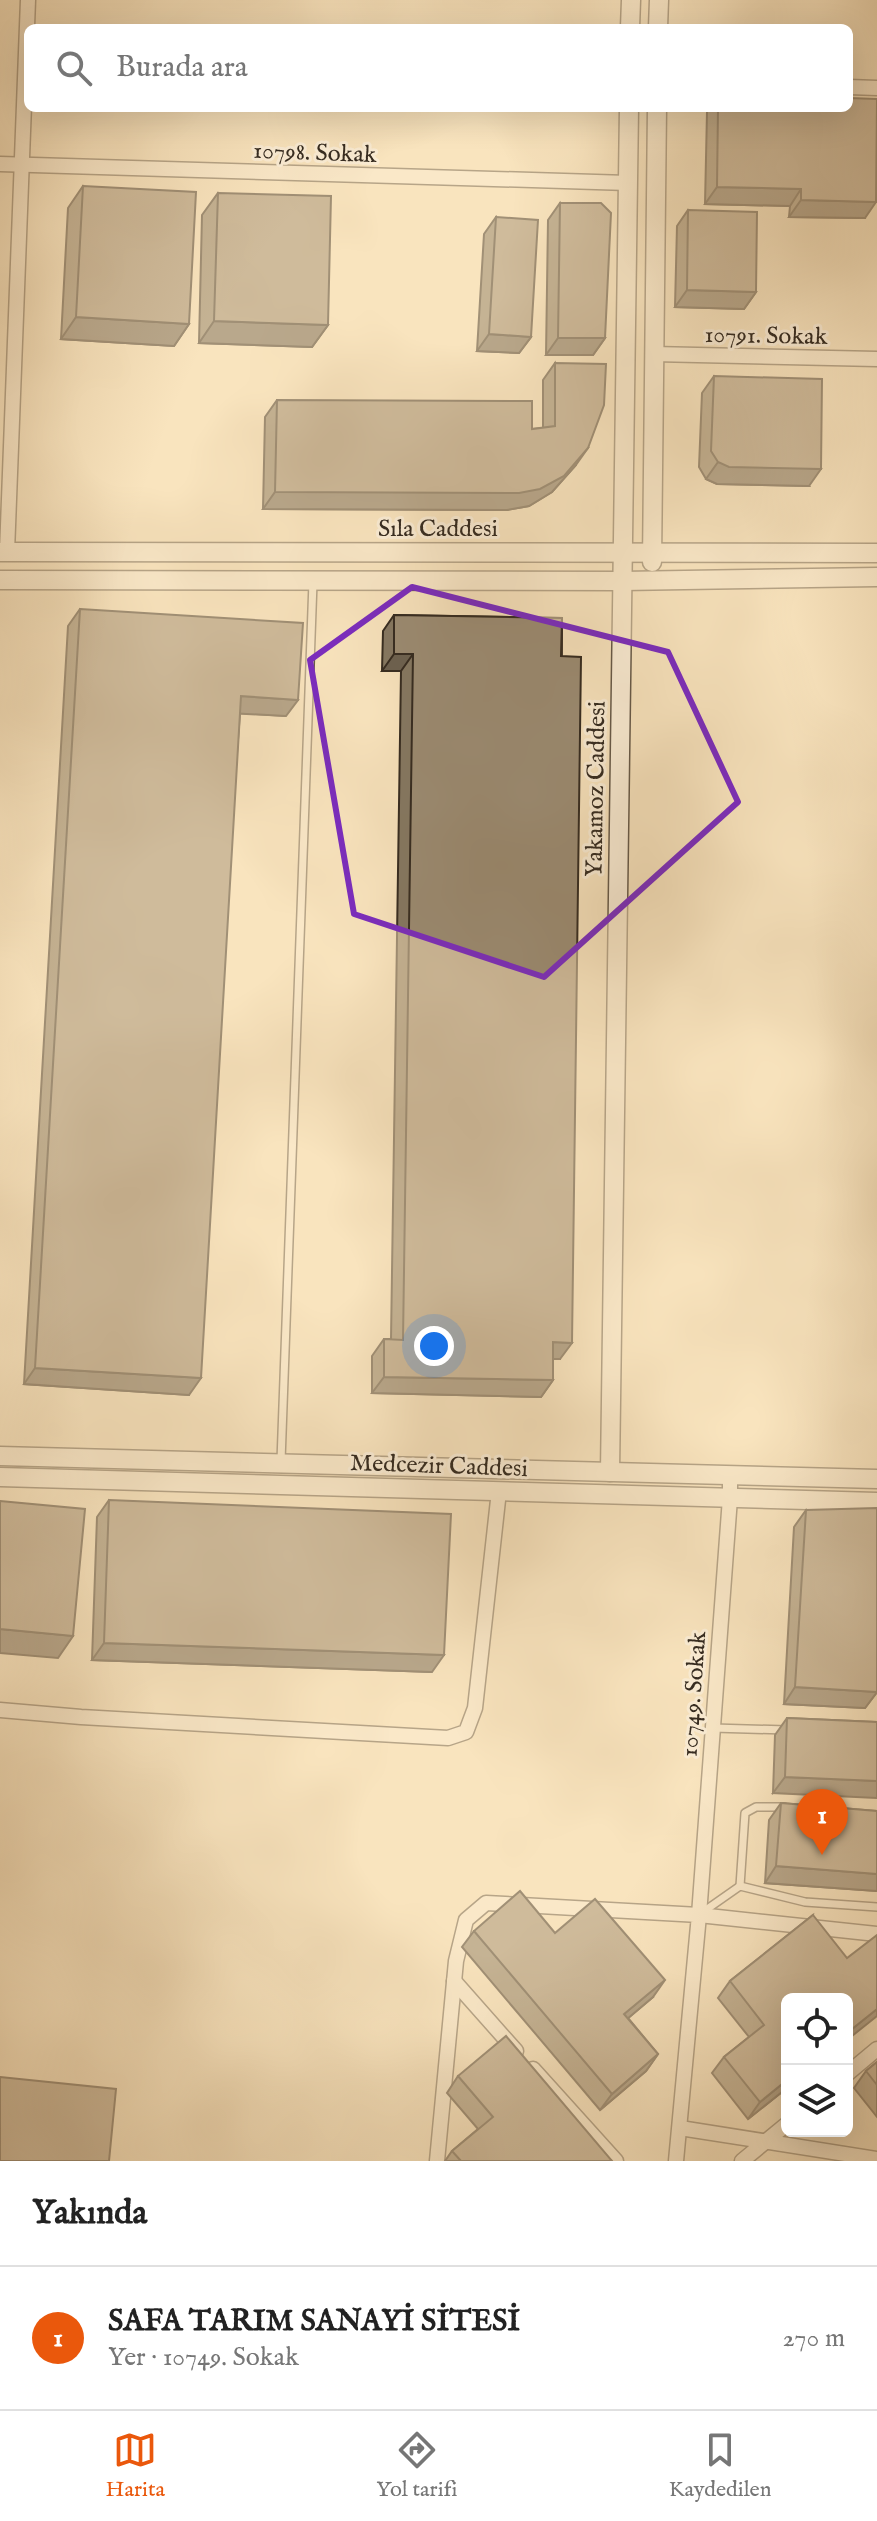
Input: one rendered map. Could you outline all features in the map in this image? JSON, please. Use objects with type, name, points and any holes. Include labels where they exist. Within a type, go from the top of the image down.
[{"type":"street","points":[[27,24],[28,0]]},
{"type":"street","points":[[630,24],[631,0]]},
{"type":"street","points":[[658,24],[659,0]]},
{"type":"street","points":[[853,87],[877,88]]},
{"type":"street","points":[[3,552],[24,110]]},
{"type":"street","name":"Yakamoz Caddesi","points":[[610,1472],[629,112]]},
{"type":"street","points":[[652,580],[657,112]]},
{"type":"street","name":"10798. Sokak","points":[[0,164],[628,183]]},
{"type":"street","name":"10791. Sokak","points":[[653,354],[877,359]]},
{"type":"street","name":"Sıla Caddesi","points":[[3,552],[877,553]]},
{"type":"street","points":[[0,580],[622,581],[877,577]]},
{"type":"street","name":"Medcezir Caddesi","points":[[0,1456],[877,1479]]},
{"type":"street","name":"10749. Sokak","points":[[676,2161],[699,1915],[730,1475]]},
{"type":"street","name":"Medcezir Caddesi","points":[[0,1477],[877,1502]]},
{"type":"street","points":[[0,1710],[448,1738],[466,1732],[475,1708],[499,1491]]},
{"type":"street","points":[[437,2161],[456,1961],[466,1920],[486,1903],[699,1915],[877,1934]]},
{"type":"street","points":[[454,1981],[616,2161]]},
{"type":"street","points":[[853,2069],[877,2049]]},
{"type":"street","points":[[680,2128],[877,2159]]},
{"type":"street","points":[[742,2161],[781,2129]]},
{"type":"lane","points":[[281,1463],[313,580]]},
{"type":"lane","points":[[713,1728],[802,1731]]},
{"type":"lane","points":[[740,1886],[745,1813],[756,1807],[789,1807]]},
{"type":"lane","points":[[699,1915],[740,1886],[805,1902],[877,1907]]},
{"type":"highlighted area","points":[[412,587],[668,652],[738,802],[544,977],[354,914],[310,660]]},
{"type":"building","points":[[853,98],[877,99],[876,202],[801,200],[801,189],[717,187],[718,112],[853,112]]},
{"type":"building","points":[[83,186],[196,192],[189,324],[76,317]]},
{"type":"building","points":[[218,193],[331,196],[328,325],[214,321]]},
{"type":"building","points":[[560,203],[601,203],[611,213],[605,338],[558,338]]},
{"type":"building","points":[[688,210],[757,212],[756,292],[687,290]]},
{"type":"building","points":[[496,217],[538,220],[531,337],[489,334]]},
{"type":"building","points":[[555,363],[606,364],[604,405],[588,448],[564,476],[540,489],[519,493],[275,492],[277,400],[532,401],[532,429],[555,426]]},
{"type":"building","points":[[714,376],[822,379],[821,469],[729,467],[718,462],[711,451]]},
{"type":"building","points":[[80,609],[303,623],[298,700],[241,696],[201,1378],[35,1368]]},
{"type":"building","points":[[394,615],[562,618],[561,656],[581,657],[572,1343],[553,1342],[553,1380],[384,1377],[384,1339],[403,1340],[413,654],[394,654]]},
{"type":"building","points":[[109,1500],[451,1514],[444,1655],[104,1643]]},
{"type":"building","points":[[0,1501],[85,1509],[73,1636],[0,1629]]},
{"type":"building","points":[[877,1508],[877,1692],[795,1687],[806,1510]]},
{"type":"building","points":[[787,1718],[877,1722],[877,1781],[785,1777]]},
{"type":"building","points":[[781,1803],[877,1811],[877,1874],[776,1866]]},
{"type":"building","points":[[520,1891],[555,1933],[595,1899],[665,1980],[624,2014],[658,2054],[612,2094],[474,1931]]},
{"type":"building","points":[[813,1915],[847,1958],[877,1935],[877,2009],[853,2028],[853,1993],[781,1993],[781,2085],[760,2102],[724,2057],[764,2025],[730,1981]]},
{"type":"building","points":[[506,2036],[612,2161],[461,2161],[452,2151],[493,2117],[458,2076]]},
{"type":"building","points":[[877,2062],[877,2085],[866,2071]]},
{"type":"building","points":[[0,2077],[116,2089],[109,2161],[0,2161]]},
{"type":"place","name":"SAFA TARIM SANAYİ SİTESİ","points":[[822,1855]]}]
